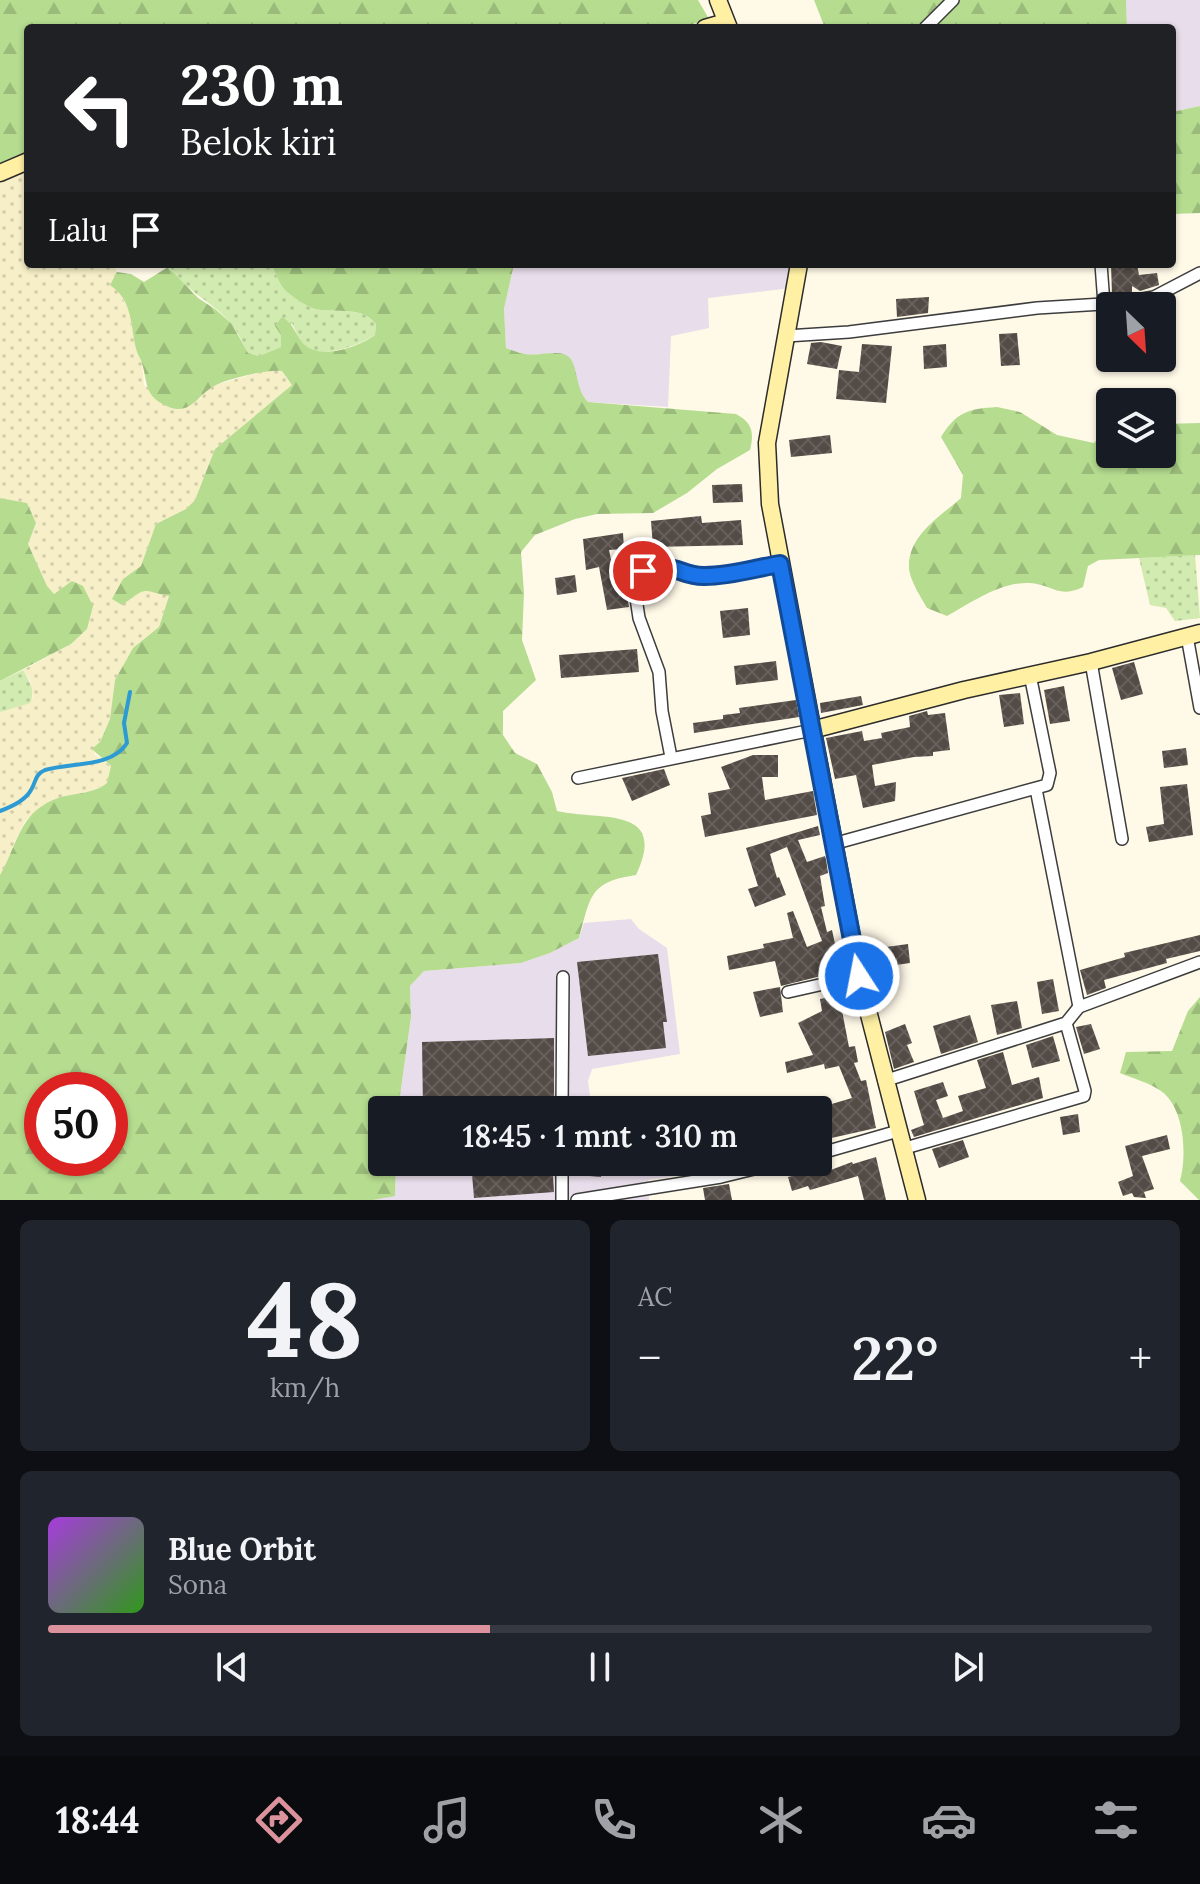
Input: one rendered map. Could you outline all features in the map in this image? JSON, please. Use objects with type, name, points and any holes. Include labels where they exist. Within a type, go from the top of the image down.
[{"type":"main road","points":[[718,0],[727,24]]},
{"type":"main road","points":[[0,173],[24,163]]},
{"type":"main road","points":[[798,268],[767,443],[770,504],[859,976],[917,1200]]},
{"type":"main road","points":[[812,730],[1193,635]]},
{"type":"street","points":[[929,24],[953,0]]},
{"type":"street","points":[[1101,268],[1103,292]]},
{"type":"street","points":[[1164,292],[1200,273]]},
{"type":"street","points":[[786,336],[849,332],[1022,309],[1096,304]]},
{"type":"street","points":[[671,757],[662,711],[659,672],[639,618],[633,578],[643,571],[656,568],[675,567],[702,577],[780,564]]},
{"type":"street","points":[[1193,635],[1200,708]]},
{"type":"street","points":[[1091,662],[1122,839]]},
{"type":"street","points":[[833,844],[1047,785],[1050,778],[1030,675]]},
{"type":"street","points":[[578,778],[812,730]]},
{"type":"street","points":[[1036,789],[1079,1007]]},
{"type":"street","points":[[884,1081],[1066,1023],[1079,1007],[1200,962]]},
{"type":"street","points":[[788,992],[859,976]]},
{"type":"street","points":[[562,1096],[563,977]]},
{"type":"street","points":[[902,1149],[1085,1095],[1066,1023]]},
{"type":"street","points":[[832,1150],[898,1131]]},
{"type":"street","points":[[562,1176],[563,1200]]},
{"type":"street","points":[[577,1200],[725,1176]]},
{"type":"shaded area","points":[[1126,0],[1200,0],[1200,106],[1176,111],[1176,24],[1127,24]]},
{"type":"shaded area","points":[[24,156],[24,268],[115,268],[117,272],[111,285],[119,291],[129,311],[137,353],[142,363],[144,386],[200,399],[216,385],[271,369],[282,371],[292,385],[215,449],[195,500],[186,509],[156,524],[141,566],[123,579],[131,599],[138,591],[148,589],[169,595],[159,627],[133,648],[115,680],[110,719],[94,754],[111,766],[107,783],[88,793],[53,800],[35,812],[25,821],[14,843],[12,855],[0,875],[0,712],[33,697],[30,680],[23,670],[71,644],[87,629],[73,581],[54,594],[47,586],[28,544],[36,523],[27,503],[0,498],[0,165]]},
{"type":"shaded area","points":[[513,268],[792,268],[791,288],[708,298],[709,328],[671,336],[668,407],[588,402],[580,393],[572,361],[557,353],[527,355],[506,348],[504,309]]},
{"type":"shaded area","points":[[631,919],[639,929],[667,948],[680,1054],[592,1069],[588,1081],[590,1096],[400,1096],[411,1017],[410,986],[424,971],[521,963],[579,938],[584,923]]},
{"type":"shaded area","points":[[396,1176],[674,1176],[648,1180],[649,1200],[373,1200],[395,1195]]},
{"type":"green space","points":[[0,0],[698,0],[709,19],[693,24],[24,24],[24,156],[0,165]]},
{"type":"green space","points":[[814,0],[1126,0],[1127,24],[823,24]]},
{"type":"green space","points":[[1200,106],[1200,213],[1176,214],[1176,111]]},
{"type":"green space","points":[[169,268],[198,298],[232,324],[248,353],[259,356],[281,347],[281,335],[275,326],[282,317],[302,342],[317,351],[349,348],[375,335],[376,324],[363,314],[315,309],[284,289],[273,268],[513,268],[504,309],[506,348],[530,355],[557,353],[569,357],[581,392],[588,402],[736,414],[749,425],[752,434],[750,450],[653,513],[597,514],[575,519],[535,535],[521,552],[524,593],[522,640],[536,680],[503,711],[503,735],[515,753],[537,764],[552,792],[557,811],[625,820],[637,827],[644,837],[644,853],[636,875],[609,882],[594,893],[579,938],[521,963],[424,971],[410,986],[411,1017],[400,1096],[368,1096],[368,1176],[396,1176],[395,1196],[373,1200],[0,1200],[0,875],[25,823],[41,806],[107,783],[111,766],[92,749],[100,742],[110,719],[115,680],[133,648],[159,627],[169,596],[144,591],[122,605],[112,599],[123,579],[141,566],[156,524],[186,509],[195,500],[215,449],[292,385],[282,371],[268,371],[216,385],[183,408],[161,403],[148,389],[127,307],[118,291],[110,285],[117,272],[131,274],[144,282]]},
{"type":"green space","points":[[171,268],[273,268],[282,286],[297,299],[315,309],[363,314],[376,324],[375,335],[343,349],[316,351],[303,344],[292,323],[281,335],[281,347],[259,356],[248,353],[237,331],[225,317]]},
{"type":"green space","points":[[997,407],[1020,412],[1057,435],[1094,443],[1096,441],[1096,468],[1176,468],[1176,424],[1200,423],[1200,555],[1099,560],[1088,566],[1083,587],[1067,592],[1037,584],[1018,584],[986,594],[947,616],[927,608],[911,577],[910,556],[927,527],[961,498],[963,475],[941,437],[958,417],[978,409]]},
{"type":"green space","points":[[0,498],[27,503],[36,523],[28,544],[47,586],[54,594],[72,581],[83,586],[93,606],[87,629],[71,644],[0,681]]},
{"type":"green space","points":[[1195,555],[1200,618],[1175,621],[1166,608],[1150,605],[1139,558]]},
{"type":"green space","points":[[23,670],[32,690],[30,703],[0,712],[0,681]]},
{"type":"green space","points":[[1200,997],[1199,1200],[1180,1181],[1182,1133],[1169,1099],[1152,1086],[1120,1073],[1126,1052],[1172,1051],[1188,1011]]},
{"type":"building","points":[[1111,268],[1138,268],[1139,275],[1157,273],[1159,285],[1140,291],[1132,286],[1132,292],[1112,292]]},
{"type":"building","points":[[929,297],[928,313],[897,317],[896,299]]},
{"type":"building","points":[[1017,333],[1020,365],[1001,366],[999,334]]},
{"type":"building","points":[[811,343],[842,346],[837,369],[807,364]]},
{"type":"building","points":[[862,344],[892,346],[886,403],[836,399],[839,370],[859,372]]},
{"type":"building","points":[[946,344],[947,367],[924,369],[923,346]]},
{"type":"building","points":[[830,435],[832,453],[791,457],[789,440]]},
{"type":"building","points":[[742,484],[743,502],[713,503],[712,485]]},
{"type":"building","points":[[701,516],[702,523],[741,520],[743,545],[653,547],[651,521]]},
{"type":"building","points":[[623,533],[624,549],[609,550],[613,569],[618,568],[621,590],[626,590],[629,607],[607,610],[599,567],[586,570],[583,539]]},
{"type":"building","points":[[575,575],[577,592],[557,595],[555,578]]},
{"type":"building","points":[[748,608],[750,635],[723,638],[720,611]]},
{"type":"building","points":[[637,649],[639,672],[561,678],[559,655]]},
{"type":"building","points":[[776,661],[778,680],[736,685],[734,666]]},
{"type":"building","points":[[1134,662],[1143,694],[1121,700],[1112,668]]},
{"type":"building","points":[[1064,686],[1070,721],[1050,724],[1044,690]]},
{"type":"building","points":[[1020,693],[1024,724],[1004,727],[999,695]]},
{"type":"building","points":[[861,696],[863,705],[821,713],[820,703]]},
{"type":"building","points":[[796,700],[799,717],[694,733],[693,723],[723,719],[723,715],[740,713],[739,708]]},
{"type":"building","points":[[927,711],[928,715],[945,713],[950,750],[933,752],[933,756],[872,765],[875,786],[896,782],[895,801],[863,808],[856,775],[835,779],[826,738],[862,731],[864,741],[882,738],[881,733],[910,727],[909,716]]},
{"type":"building","points":[[1186,748],[1188,765],[1164,768],[1162,751]]},
{"type":"building","points":[[753,755],[778,755],[778,777],[762,777],[765,800],[813,791],[817,815],[705,837],[701,816],[711,814],[708,793],[730,789],[721,767]]},
{"type":"building","points":[[664,769],[670,785],[632,801],[622,778]]},
{"type":"building","points":[[1187,784],[1193,835],[1149,842],[1146,827],[1164,824],[1160,787]]},
{"type":"building","points":[[818,826],[820,835],[798,840],[807,862],[825,856],[826,859],[828,873],[820,876],[825,906],[821,907],[827,932],[832,930],[841,971],[781,986],[775,961],[729,970],[727,956],[793,938],[787,913],[793,911],[807,947],[822,941],[787,847],[770,854],[786,895],[755,907],[748,889],[758,886],[746,848]]},
{"type":"building","points":[[1200,935],[1200,951],[1104,980],[1106,988],[1087,995],[1080,970],[1125,957],[1124,953]]},
{"type":"building","points":[[908,944],[910,963],[882,967],[879,948]]},
{"type":"building","points":[[658,954],[667,1022],[663,1022],[666,1048],[588,1056],[577,962]]},
{"type":"building","points":[[1053,979],[1059,1011],[1042,1014],[1037,982]]},
{"type":"building","points":[[780,987],[783,1012],[760,1017],[753,992]]},
{"type":"building","points":[[839,995],[849,1047],[855,1046],[858,1062],[854,1063],[861,1081],[866,1080],[876,1128],[832,1138],[832,1104],[852,1098],[839,1066],[825,1069],[824,1064],[787,1073],[785,1062],[813,1055],[798,1023],[822,1011],[820,999]]},
{"type":"building","points":[[1017,1001],[1022,1028],[997,1035],[991,1005]]},
{"type":"building","points":[[970,1015],[978,1042],[941,1054],[933,1026]]},
{"type":"building","points":[[905,1024],[912,1043],[907,1045],[914,1062],[894,1069],[885,1032]]},
{"type":"building","points":[[1091,1024],[1100,1049],[1084,1054],[1076,1027]]},
{"type":"building","points":[[1053,1036],[1060,1061],[1032,1068],[1026,1045]]},
{"type":"building","points":[[554,1038],[554,1096],[423,1096],[422,1042]]},
{"type":"building","points":[[1003,1052],[1012,1085],[1039,1077],[1043,1098],[914,1137],[911,1130],[924,1125],[914,1091],[943,1082],[948,1096],[936,1100],[943,1118],[963,1111],[958,1096],[986,1088],[977,1060]]},
{"type":"building","points":[[1078,1114],[1080,1132],[1063,1135],[1060,1117]]},
{"type":"building","points":[[1167,1135],[1170,1149],[1142,1156],[1154,1189],[1144,1192],[1146,1198],[1134,1197],[1132,1193],[1123,1196],[1118,1182],[1133,1176],[1125,1146]]},
{"type":"building","points":[[963,1140],[969,1157],[939,1168],[932,1149]]},
{"type":"building","points":[[876,1157],[886,1200],[864,1200],[858,1176],[810,1190],[808,1186],[792,1191],[788,1177],[832,1176],[832,1170]]},
{"type":"building","points":[[472,1176],[553,1176],[554,1192],[474,1198]]},
{"type":"building","points":[[729,1184],[732,1200],[705,1200],[703,1188]]},
{"type":"waterway","points":[[0,811],[25,797],[37,776],[45,770],[90,763],[120,751],[127,743],[124,723],[130,692]]},
{"type":"route","points":[[643,571],[675,567],[702,577],[780,564],[859,976]]}]
